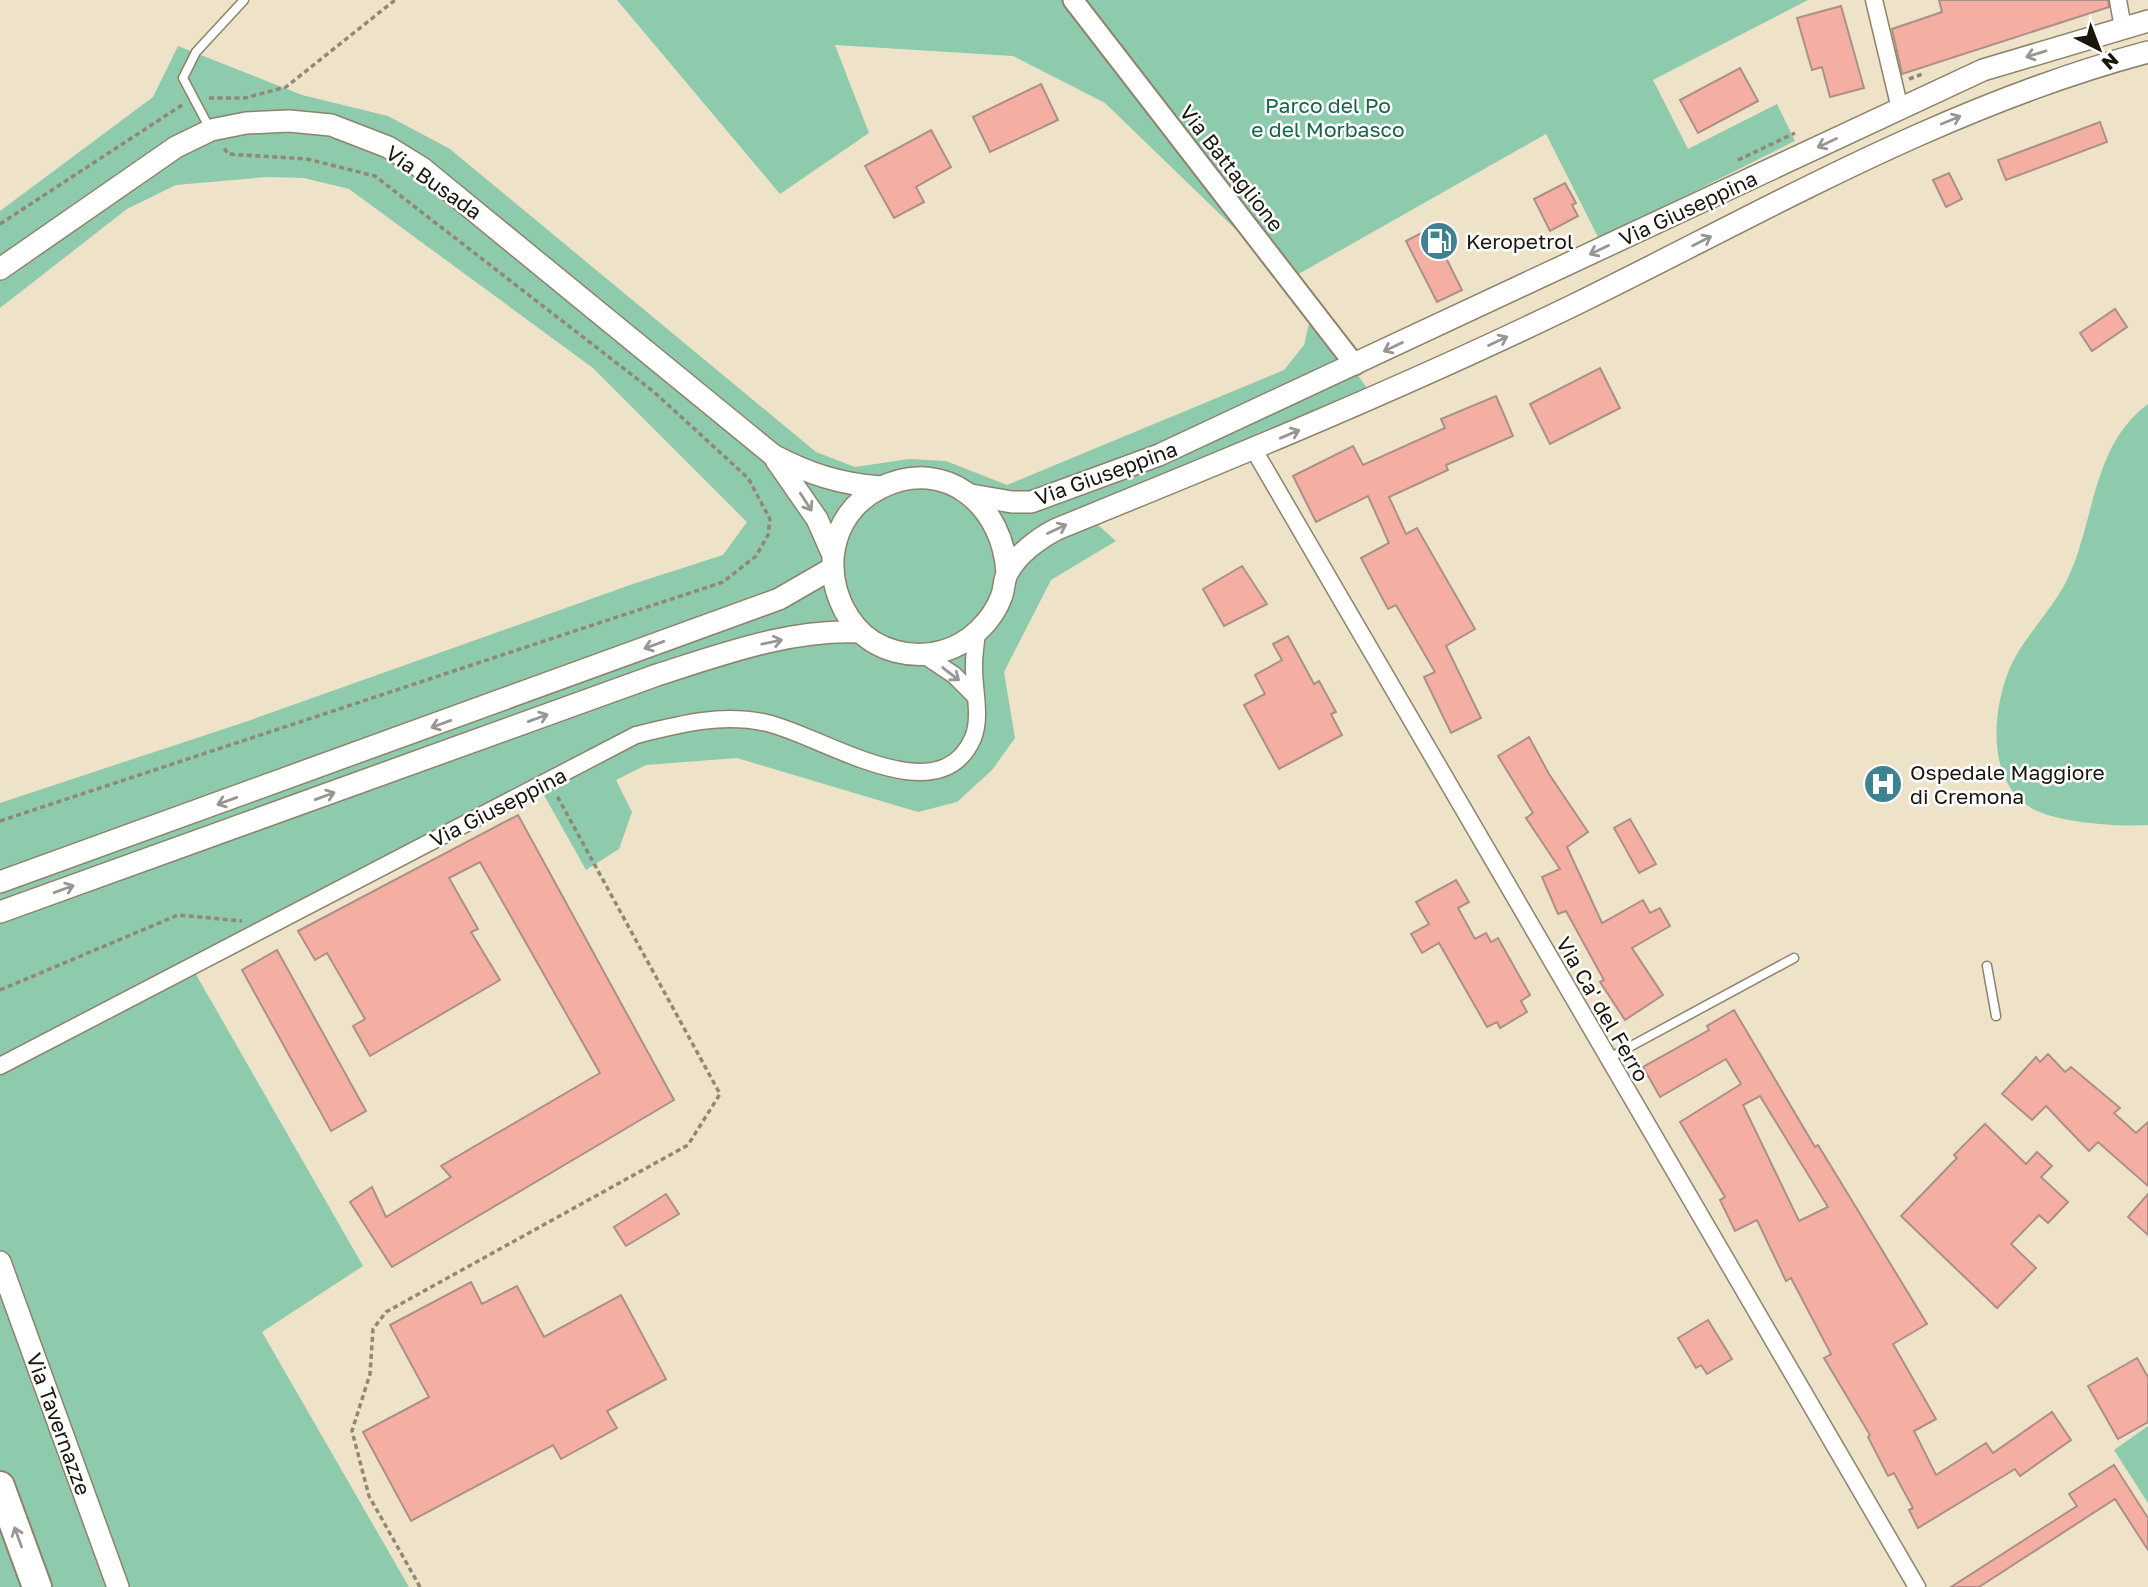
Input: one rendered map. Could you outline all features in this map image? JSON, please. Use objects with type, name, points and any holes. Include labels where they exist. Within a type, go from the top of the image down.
[{"type":"highway","points":[[0,1486],[37,1587]]},
{"type":"main road","name":"Via Giuseppina","points":[[970,495],[1012,502],[1031,502],[1159,455],[1237,421],[1983,70],[2148,21]]},
{"type":"main road","name":"Via Giuseppina","points":[[1007,574],[1026,551],[1057,529],[1373,399],[1574,304],[1889,147],[2043,83],[2148,52]]},
{"type":"main road","name":"Via Busada","points":[[4,264],[176,147],[211,130],[246,122],[289,121],[331,125],[388,147],[462,199],[773,455],[811,475],[845,485],[881,487]]},
{"type":"main road","points":[[1355,365],[1373,399]]},
{"type":"main road","points":[[1237,421],[1254,450]]},
{"type":"main road","name":"Via Busada","points":[[773,455],[817,519],[832,561]]},
{"type":"main road","points":[[926,479],[950,484],[970,495],[987,510],[999,530],[1006,551],[1007,574],[997,606],[977,632],[943,651],[924,655],[890,650],[860,632],[840,603],[832,561],[838,533],[848,514],[863,499],[881,487],[903,480],[926,479]]},
{"type":"main road","points":[[0,882],[779,599],[832,561]]},
{"type":"main road","points":[[0,912],[737,649],[824,630],[860,632]]},
{"type":"main road","name":"Via Tavernazze","points":[[0,1262],[118,1587]]},
{"type":"street","name":"Via Battaglione","points":[[1073,0],[1355,365]]},
{"type":"street","points":[[1874,0],[1900,109]]},
{"type":"street","points":[[2118,0],[2123,28]]},
{"type":"street","name":"Via Ca' del Ferro","points":[[1254,450],[1917,1587]]},
{"type":"street","name":"Via Giuseppina","points":[[0,1066],[636,735],[691,721],[730,718],[768,723],[901,772],[934,773],[964,753],[973,737],[977,632]]},
{"type":"street","points":[[924,655],[954,675],[975,696]]},
{"type":"lane","points":[[211,130],[183,78],[196,52],[244,0]]},
{"type":"lane","points":[[1607,1059],[1794,958]]},
{"type":"lane","points":[[1987,966],[1996,1016]]},
{"type":"path","points":[[0,224],[193,98],[245,98],[286,87],[395,0]]},
{"type":"path","points":[[0,821],[723,582],[756,556],[768,535],[770,519],[748,478],[654,391],[375,176],[307,159],[229,154],[211,130]]},
{"type":"path","points":[[419,1587],[369,1496],[352,1431],[370,1374],[373,1329],[386,1312],[688,1145],[720,1094],[549,780]]},
{"type":"path","points":[[0,990],[178,915],[274,923]]},
{"type":"green space","name":"Parco del Po e del Morbasco","points":[[617,0],[1808,0],[1653,80],[1688,149],[1777,104],[1795,141],[1599,239],[1546,134],[1288,280],[1105,103],[1013,56],[835,45],[869,133],[780,194]]},
{"type":"green space","points":[[178,46],[302,95],[388,116],[450,149],[816,452],[855,467],[909,459],[946,461],[1007,485],[1284,370],[1304,345],[1312,311],[1374,398],[1088,516],[1116,541],[1051,580],[1004,672],[1015,738],[992,770],[957,802],[918,812],[737,758],[646,765],[616,780],[632,812],[619,849],[586,870],[540,788],[194,971],[363,1266],[262,1332],[409,1587],[0,1587],[0,803],[248,721],[633,584],[723,555],[747,522],[593,368],[349,189],[304,178],[266,177],[176,185],[127,209],[0,308],[0,211],[153,97]]},
{"type":"green space","points":[[2148,404],[2148,825],[2106,825],[2073,821],[2033,809],[2018,797],[2007,782],[2000,765],[1997,745],[1999,706],[2003,687],[2015,658],[2067,580],[2097,486],[2115,441],[2129,421]]},
{"type":"green space","points":[[2148,1426],[2148,1503],[2114,1450]]},
{"type":"building","points":[[1939,0],[2108,0],[2109,7],[1902,74],[1892,29],[1942,12]]},
{"type":"building","points":[[1841,6],[1864,88],[1830,97],[1822,67],[1812,70],[1797,18]]},
{"type":"building","points":[[1740,68],[1758,101],[1698,133],[1680,100]]},
{"type":"building","points":[[1041,84],[1058,120],[990,152],[973,117]]},
{"type":"building","points":[[2100,122],[2107,142],[2006,180],[1998,160]]},
{"type":"building","points":[[931,130],[951,167],[916,187],[924,202],[894,218],[865,166]]},
{"type":"building","points":[[1949,173],[1962,199],[1946,207],[1933,180]]},
{"type":"building","points":[[1565,183],[1576,203],[1572,205],[1578,216],[1550,231],[1534,199]]},
{"type":"building","points":[[1431,228],[1462,290],[1437,302],[1406,241]]},
{"type":"building","points":[[2115,309],[2127,327],[2092,351],[2080,333]]},
{"type":"building","points":[[1600,368],[1620,408],[1550,444],[1530,404]]},
{"type":"building","points":[[1496,396],[1513,436],[1446,465],[1448,470],[1389,497],[1406,534],[1417,528],[1475,629],[1446,646],[1481,718],[1451,733],[1424,677],[1435,672],[1396,605],[1388,609],[1361,558],[1389,543],[1368,496],[1316,522],[1293,476],[1353,446],[1363,465],[1445,428],[1441,419]]},
{"type":"building","points":[[1242,566],[1267,604],[1224,626],[1203,589]]},
{"type":"building","points":[[1288,636],[1314,684],[1319,681],[1336,712],[1331,714],[1342,735],[1279,769],[1244,705],[1265,694],[1255,675],[1282,660],[1273,644]]},
{"type":"building","points":[[1529,737],[1549,774],[1588,832],[1567,847],[1602,923],[1643,900],[1650,913],[1660,908],[1670,926],[1632,948],[1663,995],[1625,1020],[1600,982],[1604,980],[1566,911],[1558,914],[1542,877],[1560,869],[1526,818],[1533,813],[1498,756]]},
{"type":"building","points":[[518,815],[674,1100],[392,1267],[350,1202],[372,1187],[386,1217],[451,1177],[441,1166],[600,1073],[480,862],[449,878],[478,929],[471,932],[500,980],[370,1056],[353,1026],[365,1019],[327,953],[315,960],[298,931]]},
{"type":"building","points":[[1630,819],[1656,864],[1639,873],[1614,828]]},
{"type":"building","points":[[1456,880],[1469,902],[1458,908],[1475,939],[1486,933],[1491,942],[1498,938],[1530,995],[1521,1001],[1527,1012],[1500,1028],[1497,1022],[1487,1027],[1439,943],[1422,953],[1411,934],[1429,924],[1416,902]]},
{"type":"building","points":[[277,950],[366,1111],[331,1131],[242,970]]},
{"type":"building","points":[[1734,1010],[1815,1147],[1818,1145],[1927,1324],[1893,1344],[1936,1419],[1914,1431],[1936,1475],[1986,1443],[1993,1453],[2052,1412],[2071,1440],[2020,1476],[2015,1469],[1918,1528],[1909,1510],[1913,1508],[1894,1473],[1888,1476],[1868,1437],[1870,1435],[1824,1358],[1831,1354],[1791,1278],[1786,1281],[1757,1220],[1735,1231],[1720,1200],[1725,1197],[1680,1122],[1741,1084],[1726,1059],[1660,1097],[1643,1067],[1709,1030],[1707,1026]],"holes":[[[1760,1096],[1828,1207],[1799,1221],[1743,1105]]]},
{"type":"building","points":[[2048,1054],[2065,1072],[2071,1067],[2120,1108],[2114,1113],[2136,1133],[2148,1122],[2148,1186],[2098,1142],[2089,1151],[2046,1106],[2032,1120],[2002,1094],[2036,1057],[2040,1062]]},
{"type":"building","points":[[1985,1124],[2026,1164],[2037,1152],[2052,1166],[2041,1177],[2068,1202],[2048,1223],[2039,1215],[2011,1244],[2036,1268],[1997,1308],[1901,1216],[1957,1158],[1954,1155]]},
{"type":"building","points":[[666,1194],[679,1214],[626,1246],[614,1227]]},
{"type":"building","points":[[2148,1194],[2148,1235],[2128,1217]]},
{"type":"building","points":[[471,1282],[482,1304],[517,1286],[544,1337],[621,1295],[666,1379],[607,1411],[617,1428],[561,1459],[553,1445],[411,1521],[363,1432],[429,1397],[390,1325]]},
{"type":"building","points":[[1708,1320],[1732,1359],[1707,1374],[1701,1365],[1696,1368],[1678,1338]]},
{"type":"building","points":[[2137,1358],[2148,1377],[2148,1422],[2118,1439],[2088,1386]]},
{"type":"building","points":[[2114,1465],[2148,1518],[2148,1550],[2115,1499],[1979,1587],[1951,1587],[2077,1506],[2069,1494]]},
{"type":"place","name":"Keropetrol","points":[[1439,241]]},
{"type":"place","name":"Ospedale Maggiore di Cremona","points":[[1883,784]]}]
